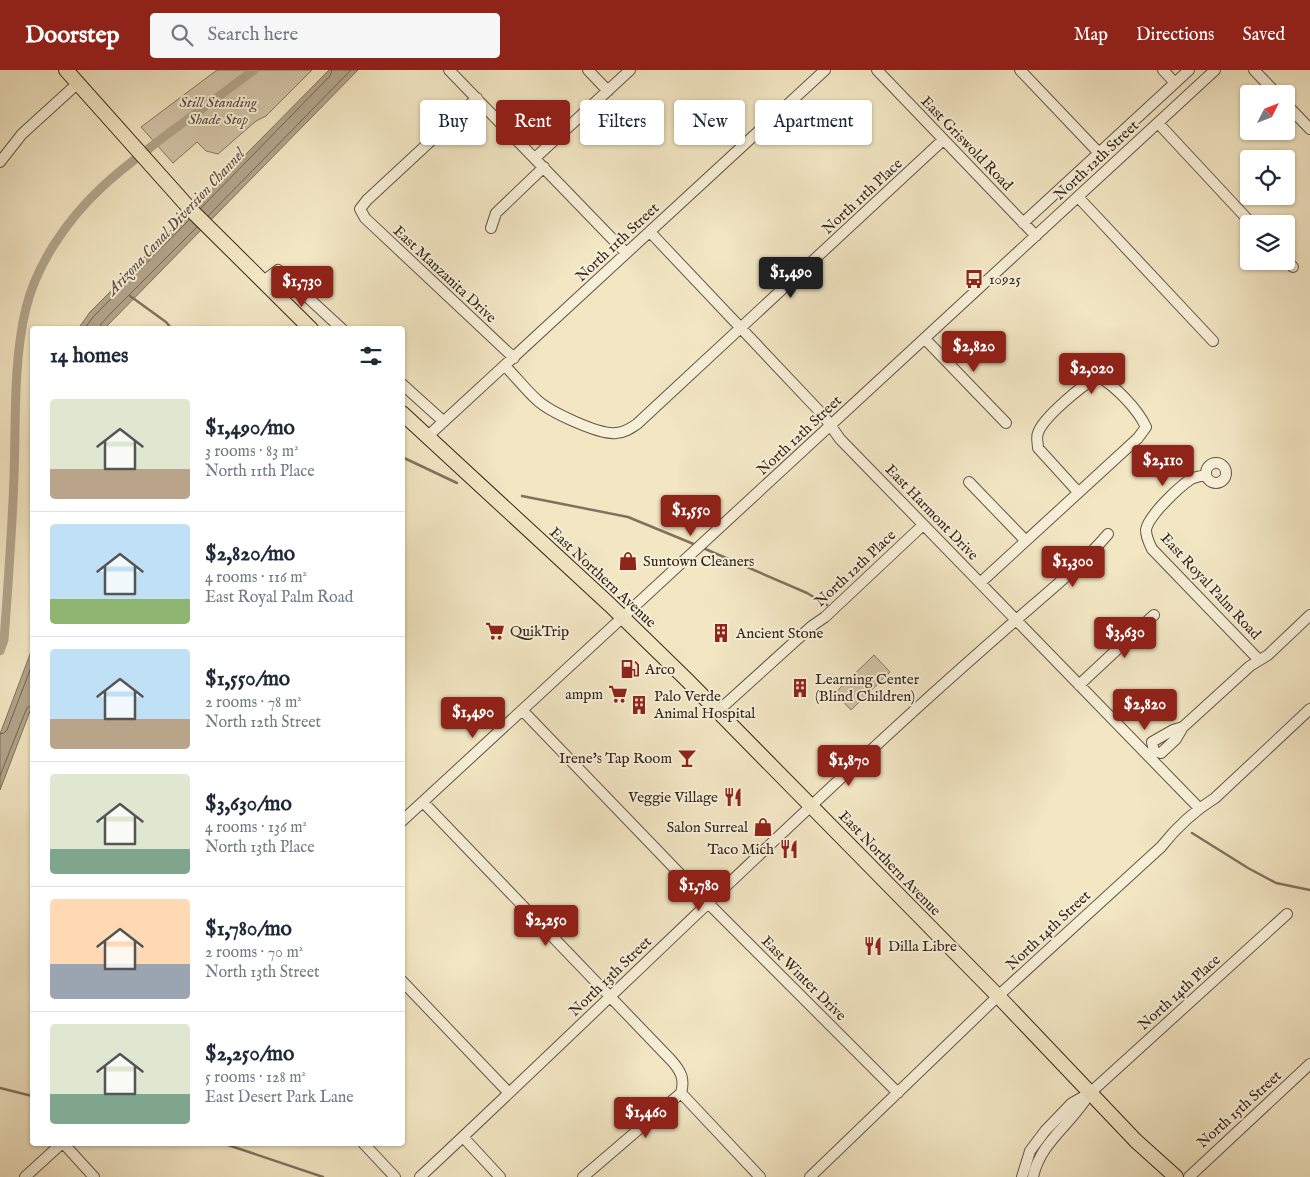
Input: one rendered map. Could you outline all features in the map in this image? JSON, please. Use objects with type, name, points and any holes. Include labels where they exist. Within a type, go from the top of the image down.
[{"type":"main road","points":[[66,70],[191,210],[308,326]]},
{"type":"main road","name":"East Northern Avenue","points":[[405,415],[623,617],[998,996],[1136,1141],[1176,1177]]},
{"type":"street","points":[[449,70],[626,253]]},
{"type":"street","points":[[588,70],[608,90]]},
{"type":"street","points":[[535,158],[630,70]]},
{"type":"street","name":"North 11th Street","points":[[428,436],[825,70]]},
{"type":"street","name":"East Griswold Road","points":[[877,70],[1036,236]]},
{"type":"street","points":[[1020,70],[1099,153]]},
{"type":"street","points":[[1163,70],[1175,83]]},
{"type":"street","name":"North 12th Street","points":[[1023,223],[1189,70]]},
{"type":"street","name":"North 12th Street","points":[[405,819],[1215,70]]},
{"type":"street","points":[[1254,70],[1268,85]]},
{"type":"street","points":[[0,162],[22,134],[78,83]]},
{"type":"street","name":"East Manzanita Drive","points":[[477,98],[366,200],[360,209],[365,218],[514,358]]},
{"type":"street","points":[[1295,113],[1310,129]]},
{"type":"street","points":[[1158,123],[1244,215]]},
{"type":"street","name":"North 11th Place","points":[[505,366],[538,401],[550,409],[599,431],[614,434],[622,432],[637,424],[944,140]]},
{"type":"street","points":[[491,228],[496,213],[544,167]]},
{"type":"street","points":[[1078,197],[1213,341]]},
{"type":"street","name":"East Harmont Drive","points":[[650,232],[823,415],[840,439],[1079,685],[1151,753],[1199,808]]},
{"type":"street","points":[[262,282],[278,270],[339,326]]},
{"type":"street","points":[[925,339],[1006,423]]},
{"type":"street","points":[[980,583],[1138,438],[1146,427],[1141,417],[1108,382],[1098,376],[1088,382],[1043,422],[1037,434],[1038,448],[1078,492]]},
{"type":"street","points":[[405,387],[443,421]]},
{"type":"street","name":"East Royal Palm Road","points":[[1206,475],[1192,478],[1157,509],[1151,516],[1146,529],[1148,539],[1152,549],[1259,660]]},
{"type":"street","points":[[970,482],[1025,540]]},
{"type":"street","name":"North 12th Place","points":[[718,711],[812,626],[825,618],[923,525]]},
{"type":"street","name":"North 13th Street","points":[[420,1177],[811,805],[1016,620],[1045,597],[1108,534]]},
{"type":"street","points":[[1079,685],[1154,615]]},
{"type":"street","points":[[1151,753],[1161,754],[1176,740],[1183,726],[1250,666],[1268,655],[1310,616]]},
{"type":"street","name":"North 14th Street","points":[[810,1177],[998,996],[1161,848],[1170,836],[1199,808],[1215,798],[1310,709]]},
{"type":"street","name":"East Winter Drive","points":[[522,710],[708,903],[898,1093]]},
{"type":"street","points":[[423,802],[678,1068],[682,1089],[760,1177]]},
{"type":"street","name":"North 14th Place","points":[[1022,1177],[1030,1151],[1044,1131],[1072,1103],[1090,1093],[1288,914]]},
{"type":"street","points":[[405,984],[509,1093]]},
{"type":"street","name":"North 15th Street","points":[[1189,1177],[1310,1064]]},
{"type":"street","points":[[583,1177],[682,1089]]},
{"type":"street","name":"North 14th Place","points":[[1033,1177],[1036,1164],[1043,1150],[1081,1109],[1090,1093]]},
{"type":"street","points":[[463,1137],[500,1177]]},
{"type":"street","points":[[25,1177],[60,1146]]},
{"type":"street","points":[[64,1146],[94,1177]]},
{"type":"street","points":[[366,1146],[395,1177]]},
{"type":"green space","name":"Still Standing Shade Stop","points":[[217,70],[312,70],[266,116],[256,121],[218,154],[206,151],[197,142],[173,163],[141,127]]},
{"type":"green space","points":[[874,655],[890,672],[851,710],[835,693]]},
{"type":"water","points":[[329,70],[358,70],[107,326],[80,326],[90,312]]},
{"type":"water","points":[[30,654],[30,711],[0,790],[0,734]]},
{"type":"waterway","points":[[0,651],[4,640],[10,559],[17,371],[22,328],[31,291],[55,243],[77,214],[101,188],[143,153],[254,70]]},
{"type":"waterway","points":[[130,296],[169,326]]},
{"type":"waterway","points":[[405,458],[457,483]]},
{"type":"waterway","points":[[522,496],[628,517],[696,545]]},
{"type":"waterway","points":[[703,548],[807,593],[827,605]]},
{"type":"waterway","points":[[1192,833],[1276,883],[1310,890]]},
{"type":"waterway","points":[[0,1088],[30,1096]]},
{"type":"waterway","points":[[231,1146],[323,1177]]},
{"type":"place","name":"10925","points":[[974,279]]},
{"type":"place","name":"Suntown Cleaners","points":[[628,561]]},
{"type":"place","name":"QuikTrip","points":[[495,631]]},
{"type":"place","name":"Ancient Stone","points":[[721,633]]},
{"type":"place","name":"Arco","points":[[630,669]]},
{"type":"place","name":"Learning Center (Blind Children)","points":[[800,688]]},
{"type":"place","name":"ampm","points":[[618,694]]},
{"type":"place","name":"Palo Verde Animal Hospital","points":[[639,705]]},
{"type":"place","name":"Irene's Tap Room","points":[[687,758]]},
{"type":"place","name":"Veggie Village","points":[[733,797]]},
{"type":"place","name":"Salon Surreal","points":[[763,827]]},
{"type":"place","name":"Taco Mich","points":[[789,849]]},
{"type":"place","name":"Dilla Libre","points":[[873,946]]},
{"type":"water label","name":"Arizona Canal Diversion Channel","points":[[175,221]]}]
